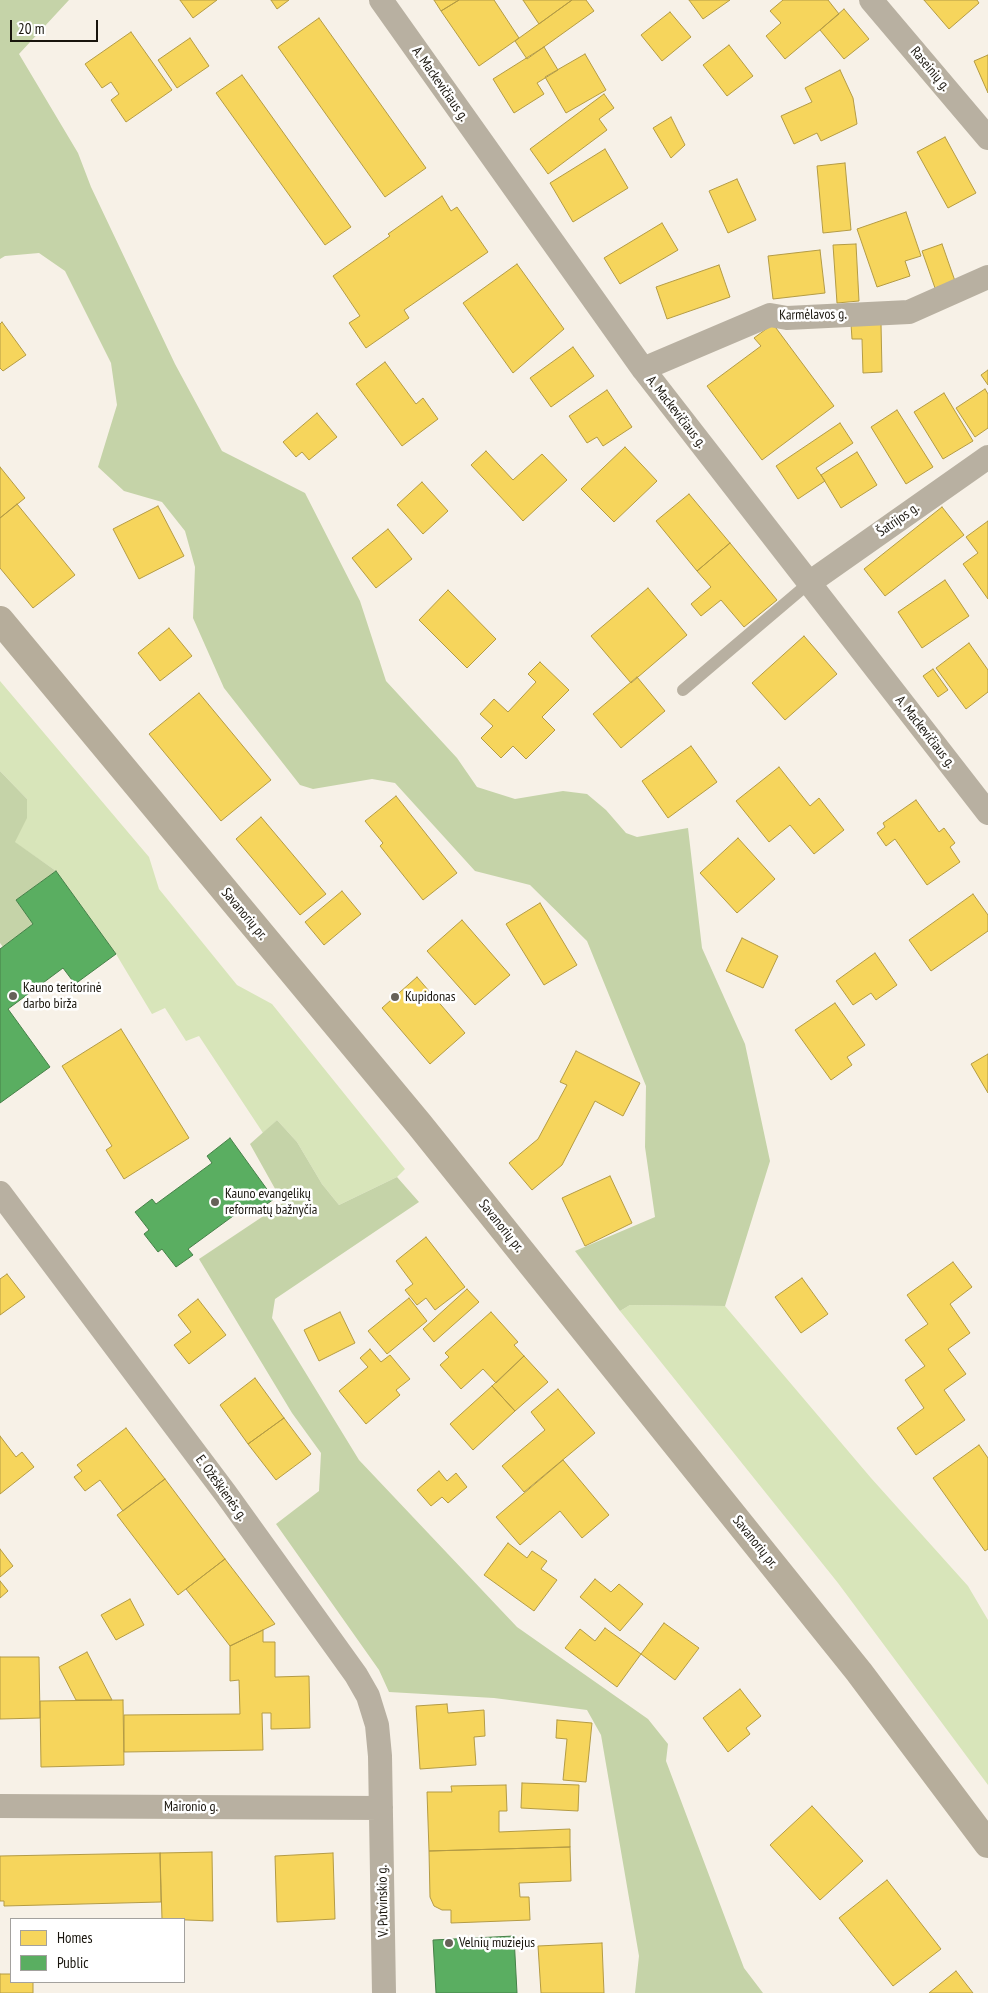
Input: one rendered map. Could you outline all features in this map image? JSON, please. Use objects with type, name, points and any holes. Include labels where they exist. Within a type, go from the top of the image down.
[{"type":"main road","name":"Savanorių pr.","points":[[0,620],[419,1124],[858,1672],[988,1844]]},
{"type":"street","name":"A. Mackevičiaus g.","points":[[381,0],[643,370],[988,812]]},
{"type":"street","name":"Raseinių g.","points":[[871,0],[988,138]]},
{"type":"street","name":"Karmėlavos g.","points":[[643,370],[770,315],[787,318],[909,312],[988,277]]},
{"type":"street","name":"Šatrijos g.","points":[[809,583],[988,457]]},
{"type":"street","name":"E. Ožeškienės g.","points":[[0,1193],[226,1494],[356,1674],[368,1696],[377,1726],[382,1808]]},
{"type":"street","name":"Maironio g.","points":[[0,1806],[382,1808]]},
{"type":"street","name":"V. Putvinskio g.","points":[[382,1808],[384,1993]]},
{"type":"lane","points":[[683,690],[809,583]]},
{"type":"green space","points":[[0,0],[69,0],[19,54],[78,153],[91,187],[175,364],[222,451],[305,493],[360,601],[386,681],[457,758],[477,787],[515,799],[563,791],[587,794],[606,810],[626,833],[637,837],[688,828],[702,948],[745,1044],[770,1161],[725,1306],[630,1305],[620,1311],[575,1251],[655,1217],[645,1147],[646,1086],[587,941],[530,885],[475,871],[395,783],[372,779],[313,789],[300,785],[224,688],[193,618],[195,567],[185,531],[162,502],[124,491],[98,467],[117,405],[111,363],[65,271],[39,253],[5,256],[0,259]]},
{"type":"green space","points":[[0,681],[149,857],[159,889],[237,985],[272,1004],[405,1169],[397,1177],[339,1205],[322,1184],[297,1142],[277,1120],[263,1133],[199,1036],[186,1041],[165,1008],[152,1014],[116,954],[56,871],[14,842],[26,818],[27,799],[0,771]]},
{"type":"green space","points":[[0,771],[27,799],[27,818],[15,842],[56,871],[16,900],[33,924],[3,947],[0,943]]},
{"type":"green space","points":[[277,1120],[297,1142],[322,1184],[339,1205],[397,1177],[419,1202],[275,1299],[272,1318],[359,1460],[517,1627],[648,1719],[668,1744],[666,1761],[744,1968],[763,1993],[635,1993],[639,1956],[601,1735],[587,1710],[494,1698],[389,1692],[379,1670],[276,1524],[319,1491],[321,1453],[292,1413],[199,1259],[283,1203],[250,1144]]},
{"type":"green space","points":[[630,1305],[725,1306],[871,1478],[968,1586],[988,1620],[988,1785],[838,1583],[620,1311]]},
{"type":"building: Homes","points":[[180,0],[217,0],[193,18]]},
{"type":"building: Homes","points":[[271,0],[289,0],[277,9]]},
{"type":"building: Homes","points":[[434,0],[459,0],[441,11]]},
{"type":"building: Homes","points":[[459,0],[494,0],[519,38],[479,66],[441,11]]},
{"type":"building: Homes","points":[[523,0],[572,0],[539,24]]},
{"type":"building: Homes","points":[[572,0],[586,0],[594,11],[527,59],[515,41]]},
{"type":"building: Homes","points":[[689,0],[730,0],[703,19]]},
{"type":"building: Homes","points":[[783,0],[828,0],[839,14],[785,59],[766,36],[781,23],[770,11]]},
{"type":"building: Homes","points":[[924,0],[977,0],[979,3],[949,29]]},
{"type":"building: Homes","points":[[844,9],[869,39],[844,59],[820,30]]},
{"type":"building: Homes","points":[[670,12],[691,37],[662,61],[641,35]]},
{"type":"building: Homes","points":[[319,18],[426,168],[385,197],[278,47]]},
{"type":"building: Homes","points":[[131,32],[172,90],[126,122],[111,100],[119,94],[111,82],[102,88],[85,64]]},
{"type":"building: Homes","points":[[190,38],[209,66],[177,88],[158,60]]},
{"type":"building: Homes","points":[[729,45],[753,76],[727,96],[703,65]]},
{"type":"building: Homes","points":[[544,47],[558,70],[537,83],[544,94],[514,113],[493,79]]},
{"type":"building: Homes","points":[[585,54],[606,90],[566,113],[545,77]]},
{"type":"building: Homes","points":[[988,55],[988,93],[974,61]]},
{"type":"building: Homes","points":[[840,70],[853,98],[857,124],[821,141],[817,133],[794,144],[781,116],[812,102],[805,88]]},
{"type":"building: Homes","points":[[242,75],[351,227],[325,245],[216,93]]},
{"type":"building: Homes","points":[[604,94],[614,108],[599,119],[607,130],[548,174],[530,149]]},
{"type":"building: Homes","points":[[671,117],[685,145],[671,158],[653,128]]},
{"type":"building: Homes","points":[[945,137],[976,193],[948,208],[917,152]]},
{"type":"building: Homes","points":[[605,149],[628,188],[573,222],[550,183]]},
{"type":"building: Homes","points":[[845,163],[851,230],[823,233],[817,166]]},
{"type":"building: Homes","points":[[737,179],[756,220],[728,233],[709,191]]},
{"type":"building: Homes","points":[[442,196],[451,211],[457,207],[488,252],[404,310],[409,318],[366,348],[349,323],[360,316],[333,276]]},
{"type":"building: Homes","points":[[906,212],[921,256],[905,261],[910,276],[877,287],[857,229]]},
{"type":"building: Homes","points":[[662,223],[678,250],[620,284],[604,258]]},
{"type":"building: Homes","points":[[856,244],[859,301],[837,303],[833,245]]},
{"type":"building: Homes","points":[[942,244],[955,281],[935,288],[922,251]]},
{"type":"building: Homes","points":[[820,250],[825,293],[773,299],[768,256]]},
{"type":"building: Homes","points":[[517,264],[564,329],[513,373],[463,303]]},
{"type":"building: Homes","points":[[719,265],[730,297],[667,319],[656,287]]},
{"type":"building: Homes","points":[[2,322],[26,355],[3,371],[0,368],[0,324]]},
{"type":"building: Homes","points":[[881,323],[882,372],[863,373],[862,339],[852,339],[851,324]]},
{"type":"building: Homes","points":[[773,324],[834,406],[762,460],[707,386],[761,346],[754,338]]},
{"type":"building: Homes","points":[[573,347],[594,376],[551,407],[530,378]]},
{"type":"building: Homes","points":[[385,362],[416,404],[423,398],[438,419],[402,446],[356,384]]},
{"type":"building: Homes","points":[[988,370],[988,385],[981,375]]},
{"type":"building: Homes","points":[[985,389],[988,394],[988,428],[975,437],[956,408]]},
{"type":"building: Homes","points":[[607,390],[632,427],[603,446],[597,437],[587,443],[569,416]]},
{"type":"building: Homes","points":[[944,393],[973,441],[943,459],[914,412]]},
{"type":"building: Homes","points":[[897,410],[933,467],[906,484],[871,427]]},
{"type":"building: Homes","points":[[317,413],[337,437],[309,460],[302,452],[296,457],[283,442]]},
{"type":"building: Homes","points":[[840,423],[853,443],[816,468],[825,481],[798,499],[776,466]]},
{"type":"building: Homes","points":[[625,447],[657,481],[614,522],[581,489]]},
{"type":"building: Homes","points":[[486,451],[513,480],[542,454],[567,480],[523,521],[471,465]]},
{"type":"building: Homes","points":[[857,452],[877,485],[841,508],[821,475]]},
{"type":"building: Homes","points":[[0,467],[25,498],[0,518]]},
{"type":"building: Homes","points":[[422,482],[448,511],[423,534],[397,505]]},
{"type":"building: Homes","points":[[689,494],[730,543],[697,571],[656,521]]},
{"type":"building: Homes","points":[[17,504],[75,575],[33,608],[0,568],[0,518]]},
{"type":"building: Homes","points":[[158,506],[184,556],[139,579],[113,529]]},
{"type":"building: Homes","points":[[942,507],[964,535],[885,596],[864,569]]},
{"type":"building: Homes","points":[[988,521],[988,599],[963,564],[978,553],[966,537]]},
{"type":"building: Homes","points":[[388,529],[412,559],[376,588],[352,558]]},
{"type":"building: Homes","points":[[730,543],[777,600],[744,627],[721,600],[701,616],[691,604],[711,587],[697,571]]},
{"type":"building: Homes","points":[[945,580],[969,616],[922,648],[898,612]]},
{"type":"building: Homes","points":[[648,588],[687,635],[631,683],[591,636]]},
{"type":"building: Homes","points":[[448,590],[496,639],[467,668],[419,620]]},
{"type":"building: Homes","points":[[169,628],[192,656],[160,681],[138,653]]},
{"type":"building: Homes","points":[[804,636],[837,674],[785,720],[752,683]]},
{"type":"building: Homes","points":[[969,643],[988,670],[988,692],[966,709],[936,668]]},
{"type":"building: Homes","points":[[540,662],[569,690],[542,717],[555,730],[526,759],[513,746],[501,758],[481,738],[493,726],[480,714],[494,699],[508,712],[536,682],[528,674]]},
{"type":"building: Homes","points":[[933,669],[948,690],[938,697],[923,676]]},
{"type":"building: Homes","points":[[637,677],[665,711],[621,748],[593,714]]},
{"type":"building: Homes","points":[[199,693],[271,780],[221,821],[149,734]]},
{"type":"building: Homes","points":[[691,746],[717,782],[668,818],[642,781]]},
{"type":"building: Homes","points":[[779,767],[810,806],[819,798],[844,830],[814,854],[790,825],[769,842],[736,801]]},
{"type":"building: Homes","points":[[396,796],[457,873],[423,900],[380,846],[383,843],[365,821]]},
{"type":"building: Homes","points":[[916,800],[939,832],[944,828],[955,843],[950,847],[960,862],[927,885],[895,839],[886,846],[877,833],[885,827],[883,823]]},
{"type":"building: Homes","points":[[261,817],[326,894],[300,915],[236,839]]},
{"type":"building: Homes","points":[[738,838],[775,879],[737,913],[700,873]]},
{"type":"building: Homes","points":[[342,891],[361,914],[324,945],[305,922]]},
{"type":"building: Homes","points":[[973,894],[988,915],[988,931],[931,971],[909,940]]},
{"type":"building: Homes","points":[[540,903],[577,965],[544,985],[506,924]]},
{"type":"building: Homes","points":[[462,920],[510,975],[475,1005],[427,951]]},
{"type":"building: Homes","points":[[742,938],[778,956],[763,988],[726,971]]},
{"type":"building: Homes","points":[[875,953],[897,985],[876,1000],[871,993],[853,1005],[836,981]]},
{"type":"building: Homes","points":[[417,977],[465,1033],[430,1064],[382,1008]]},
{"type":"building: Homes","points":[[835,1003],[865,1045],[847,1057],[852,1065],[831,1080],[795,1030]]},
{"type":"building: Homes","points":[[121,1029],[189,1138],[124,1179],[106,1150],[112,1146],[62,1066]]},
{"type":"building: Homes","points":[[576,1051],[640,1083],[623,1116],[595,1101],[562,1165],[532,1190],[509,1163],[538,1139],[567,1085],[560,1082]]},
{"type":"building: Homes","points":[[988,1054],[988,1093],[971,1064]]},
{"type":"building: Homes","points":[[610,1176],[632,1223],[585,1246],[562,1198]]},
{"type":"building: Homes","points":[[426,1237],[465,1287],[435,1310],[426,1298],[417,1305],[405,1290],[413,1284],[396,1261]]},
{"type":"building: Homes","points":[[953,1262],[972,1287],[950,1304],[970,1333],[948,1349],[966,1374],[944,1390],[965,1420],[916,1455],[897,1428],[924,1408],[905,1380],[925,1366],[905,1340],[928,1324],[907,1295]]},
{"type":"building: Homes","points":[[7,1274],[25,1297],[0,1315],[0,1279]]},
{"type":"building: Homes","points":[[802,1278],[828,1314],[801,1333],[775,1297]]},
{"type":"building: Homes","points":[[467,1289],[479,1302],[434,1342],[423,1329]]},
{"type":"building: Homes","points":[[409,1298],[427,1321],[387,1354],[368,1331]]},
{"type":"building: Homes","points":[[198,1299],[226,1335],[189,1364],[174,1345],[191,1332],[178,1315]]},
{"type":"building: Homes","points":[[340,1312],[355,1343],[319,1361],[304,1330]]},
{"type":"building: Homes","points":[[491,1312],[518,1342],[514,1345],[524,1356],[496,1383],[483,1369],[461,1389],[440,1365],[449,1357],[445,1353]]},
{"type":"building: Homes","points":[[370,1349],[381,1362],[390,1355],[410,1379],[396,1390],[400,1395],[366,1424],[339,1391],[368,1367],[360,1358]]},
{"type":"building: Homes","points":[[524,1356],[548,1382],[515,1411],[492,1386]]},
{"type":"building: Homes","points":[[255,1378],[284,1418],[248,1444],[220,1405]]},
{"type":"building: Homes","points":[[492,1386],[515,1411],[473,1450],[450,1424]]},
{"type":"building: Homes","points":[[558,1389],[595,1433],[524,1492],[502,1466],[545,1430],[531,1412]]},
{"type":"building: Homes","points":[[284,1418],[311,1454],[276,1480],[248,1444]]},
{"type":"building: Homes","points":[[126,1428],[165,1479],[123,1511],[100,1480],[85,1491],[74,1477],[82,1471],[77,1465]]},
{"type":"building: Homes","points":[[0,1436],[16,1457],[22,1452],[34,1467],[0,1494]]},
{"type":"building: Homes","points":[[979,1445],[988,1458],[988,1549],[985,1551],[933,1478]]},
{"type":"building: Homes","points":[[563,1460],[609,1515],[582,1538],[560,1511],[520,1545],[496,1517]]},
{"type":"building: Homes","points":[[439,1471],[447,1481],[456,1473],[467,1487],[448,1503],[442,1497],[431,1506],[417,1490]]},
{"type":"building: Homes","points":[[165,1479],[225,1559],[178,1595],[117,1515]]},
{"type":"building: Homes","points":[[508,1543],[527,1558],[532,1551],[547,1561],[541,1569],[557,1580],[534,1611],[484,1575]]},
{"type":"building: Homes","points":[[0,1549],[13,1566],[0,1577]]},
{"type":"building: Homes","points":[[225,1559],[275,1624],[230,1646],[186,1589]]},
{"type":"building: Homes","points":[[595,1579],[611,1592],[619,1584],[643,1604],[620,1631],[580,1597]]},
{"type":"building: Homes","points":[[0,1581],[8,1591],[0,1598]]},
{"type":"building: Homes","points":[[130,1599],[144,1625],[116,1640],[101,1615]]},
{"type":"building: Homes","points":[[664,1623],[699,1648],[675,1680],[641,1654]]},
{"type":"building: Homes","points":[[605,1628],[641,1654],[617,1687],[565,1648],[580,1629],[595,1641]]},
{"type":"building: Homes","points":[[263,1630],[263,1642],[275,1642],[275,1677],[309,1676],[310,1728],[271,1729],[271,1713],[262,1713],[263,1750],[124,1752],[124,1715],[240,1714],[239,1680],[230,1681],[230,1646]]},
{"type":"building: Homes","points":[[87,1652],[112,1700],[76,1700],[59,1667]]},
{"type":"building: Homes","points":[[0,1657],[39,1657],[40,1718],[0,1719]]},
{"type":"building: Homes","points":[[740,1689],[761,1716],[746,1728],[750,1734],[728,1752],[703,1718]]},
{"type":"building: Homes","points":[[123,1700],[124,1765],[41,1767],[40,1701]]},
{"type":"building: Homes","points":[[447,1704],[448,1713],[484,1710],[485,1736],[474,1737],[476,1765],[420,1769],[416,1706]]},
{"type":"building: Homes","points":[[557,1720],[592,1723],[586,1782],[563,1780],[567,1739],[556,1738]]},
{"type":"building: Homes","points":[[522,1783],[579,1785],[578,1811],[521,1808]]},
{"type":"building: Homes","points":[[506,1785],[507,1811],[499,1811],[499,1832],[570,1829],[570,1847],[429,1851],[427,1792],[452,1792],[451,1786]]},
{"type":"building: Homes","points":[[812,1806],[863,1861],[820,1900],[770,1845]]},
{"type":"building: Homes","points":[[570,1847],[571,1881],[519,1883],[520,1897],[529,1897],[530,1920],[451,1923],[451,1910],[442,1910],[434,1906],[430,1897],[429,1851]]},
{"type":"building: Homes","points":[[212,1852],[213,1921],[162,1918],[160,1853]]},
{"type":"building: Homes","points":[[160,1853],[161,1902],[4,1906],[4,1901],[0,1901],[0,1856]]},
{"type":"building: Homes","points":[[333,1853],[335,1919],[277,1922],[275,1856]]},
{"type":"building: Homes","points":[[887,1880],[941,1949],[893,1986],[839,1918]]},
{"type":"building: Homes","points":[[602,1943],[604,1993],[541,1993],[538,1946]]},
{"type":"building: Homes","points":[[956,1971],[973,1993],[929,1993]]},
{"type":"building: Homes","points":[[0,1974],[10,1974],[10,1983],[33,1983],[33,1993],[0,1993]]},
{"type":"building: Public","name":"Kauno teritorinė darbo birža","points":[[56,871],[116,954],[75,984],[63,968],[8,1009],[50,1067],[0,1103],[0,949],[33,924],[16,900]]},
{"type":"building: Public","name":"Kauno evangelikų reformatų bažnyčia","points":[[230,1138],[274,1199],[250,1216],[244,1208],[188,1249],[193,1255],[176,1267],[162,1249],[158,1252],[144,1234],[149,1230],[135,1212],[152,1199],[156,1204],[212,1163],[207,1156]]},
{"type":"building: Public","points":[[514,1936],[517,1993],[436,1993],[433,1940]]},
{"type":"place","name":"Kauno teritorinė darbo birža","points":[[13,996]]},
{"type":"place","name":"Kupidonas","points":[[395,997]]},
{"type":"place","name":"Kauno evangelikų reformatų bažnyčia","points":[[215,1202]]},
{"type":"place","name":"Velnių muziejus","points":[[449,1943]]}]
